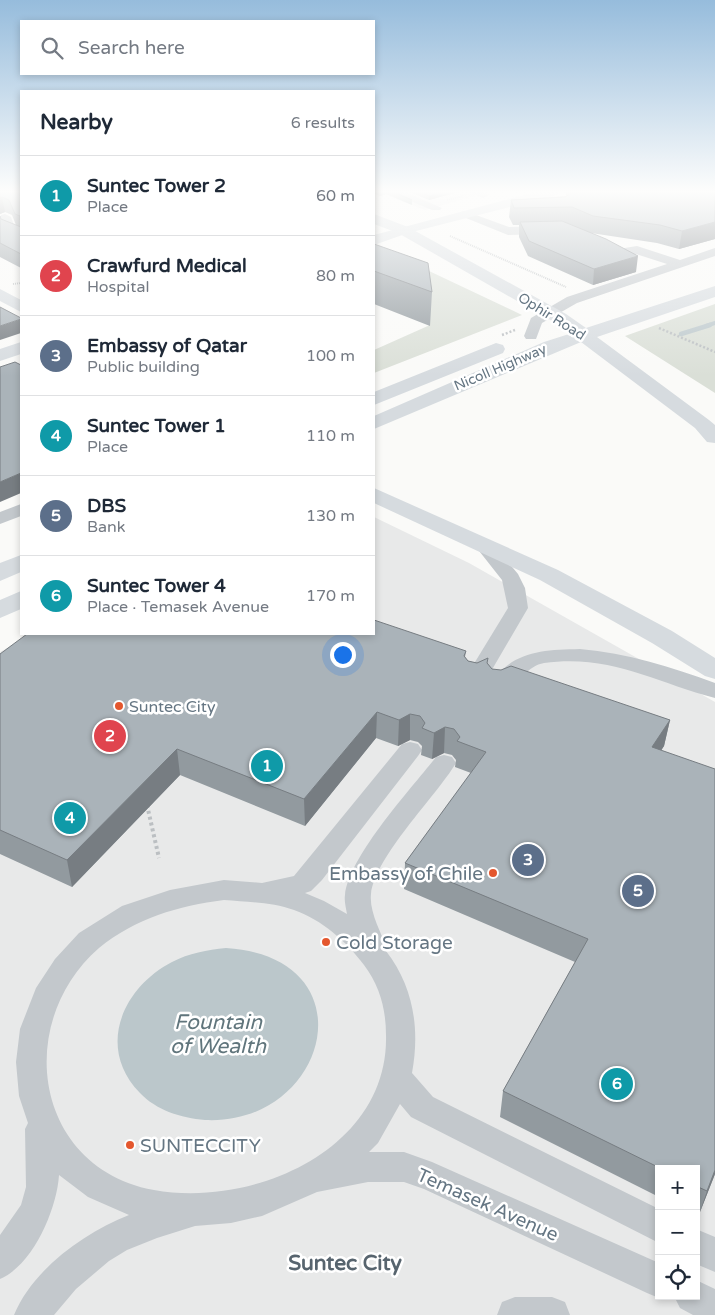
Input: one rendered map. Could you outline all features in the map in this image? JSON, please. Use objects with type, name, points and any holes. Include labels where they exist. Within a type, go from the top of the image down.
[{"type":"main road","name":"Ophir Road","points":[[445,253],[560,318],[702,424],[715,437]]},
{"type":"main road","points":[[672,288],[715,274]]},
{"type":"main road","name":"Nicoll Highway","points":[[375,423],[551,346],[715,291]]},
{"type":"main road","points":[[0,294],[20,306]]},
{"type":"main road","name":"Nicoll Highway","points":[[375,399],[531,336],[584,317]]},
{"type":"main road","points":[[0,355],[20,348]]},
{"type":"main road","points":[[0,370],[20,363]]},
{"type":"main road","points":[[375,494],[549,575],[662,637],[715,670]]},
{"type":"main road","points":[[0,573],[20,563]]},
{"type":"main road","points":[[0,610],[20,600]]},
{"type":"street","points":[[619,253],[616,254],[653,272]]},
{"type":"street","points":[[647,253],[680,264]]},
{"type":"street","points":[[531,336],[536,321],[572,300],[711,253]]},
{"type":"street","points":[[0,519],[20,509]]},
{"type":"street","points":[[475,680],[518,608],[516,588],[511,575],[485,547]]},
{"type":"street","points":[[498,688],[510,673],[537,658],[575,655],[609,658],[662,671],[715,691]]},
{"type":"street","points":[[259,892],[302,884],[313,873],[410,750]]},
{"type":"street","points":[[32,1315],[74,1265],[96,1247],[112,1238],[155,1221],[200,1211],[238,1207],[276,1196],[310,1180],[340,1159],[364,1134],[384,1106],[396,1077],[401,1052],[402,1025],[396,999],[387,974],[376,956],[359,911],[360,885],[390,833],[444,763]]},
{"type":"street","points":[[200,1211],[166,1208],[141,1203],[103,1188],[77,1171],[56,1150],[40,1126],[30,1101],[25,1069],[28,1037],[38,1006],[50,983],[66,962],[106,928],[153,904],[197,893],[224,890],[259,892],[313,907],[337,920],[358,937],[376,956]]},
{"type":"street","points":[[396,1077],[422,1107],[655,1225]]},
{"type":"street","points":[[0,1262],[23,1235],[35,1214],[43,1191],[44,1166],[40,1126]]},
{"type":"street","name":"Temasek Avenue","points":[[310,1180],[368,1167],[404,1168],[432,1177],[655,1279]]},
{"type":"street","points":[[700,1248],[715,1255]]},
{"type":"street","points":[[700,1300],[715,1307]]},
{"type":"street","points":[[515,1315],[552,1315]]},
{"type":"path","points":[[489,253],[514,264]]},
{"type":"path","points":[[145,798],[159,858]]},
{"type":"shaded area","points":[[391,253],[522,315],[375,373],[375,350],[430,325]]},
{"type":"shaded area","points":[[715,304],[715,393],[625,336]]},
{"type":"shaded area","points":[[375,517],[469,563],[715,702],[715,1315],[0,1315],[0,652],[30,635],[375,635]]},
{"type":"water","name":"Fountain of Wealth","points":[[226,948],[272,958],[302,980],[316,1008],[317,1040],[305,1071],[281,1097],[247,1115],[205,1120],[178,1115],[146,1099],[127,1076],[119,1057],[118,1039],[121,1020],[128,1003],[154,973],[185,956]]},
{"type":"building","points":[[375,253],[401,253],[428,263],[432,292],[375,271]]},
{"type":"building","points":[[558,253],[633,253],[638,256],[594,269]]},
{"type":"building","points":[[0,307],[20,317],[20,319],[0,326]]},
{"type":"building","points":[[15,362],[20,364],[20,473],[0,482],[0,367]]},
{"type":"building","points":[[375,620],[466,651],[464,656],[468,661],[477,663],[488,658],[487,663],[492,669],[501,670],[511,666],[670,720],[652,747],[715,769],[715,1170],[707,1191],[700,1188],[700,1165],[655,1166],[503,1091],[588,939],[405,863],[486,752],[457,741],[460,737],[454,729],[445,727],[434,733],[422,728],[425,723],[420,716],[410,714],[399,720],[377,712],[304,799],[177,749],[67,860],[0,830],[0,654],[26,635],[375,635]]},
{"type":"waterway","points":[[706,326],[715,323]]},
{"type":"waterway","points":[[681,334],[710,325]]},
{"type":"place","name":"Suntec City","points":[[119,706]]},
{"type":"place","name":"Crawfurd Medical","points":[[110,736]]},
{"type":"place","name":"Suntec Tower 2","points":[[267,766]]},
{"type":"place","name":"Suntec Tower 1","points":[[70,818]]},
{"type":"place","name":"Embassy of Qatar","points":[[528,860]]},
{"type":"place","name":"Embassy of Chile","points":[[493,873]]},
{"type":"place","name":"DBS","points":[[638,891]]},
{"type":"place","name":"Cold Storage","points":[[326,942]]},
{"type":"place","name":"Suntec Tower 4","points":[[617,1084]]},
{"type":"place","name":"SUNTECCITY","points":[[130,1145]]},
{"type":"district","name":"Suntec City","points":[[345,1263]]}]
